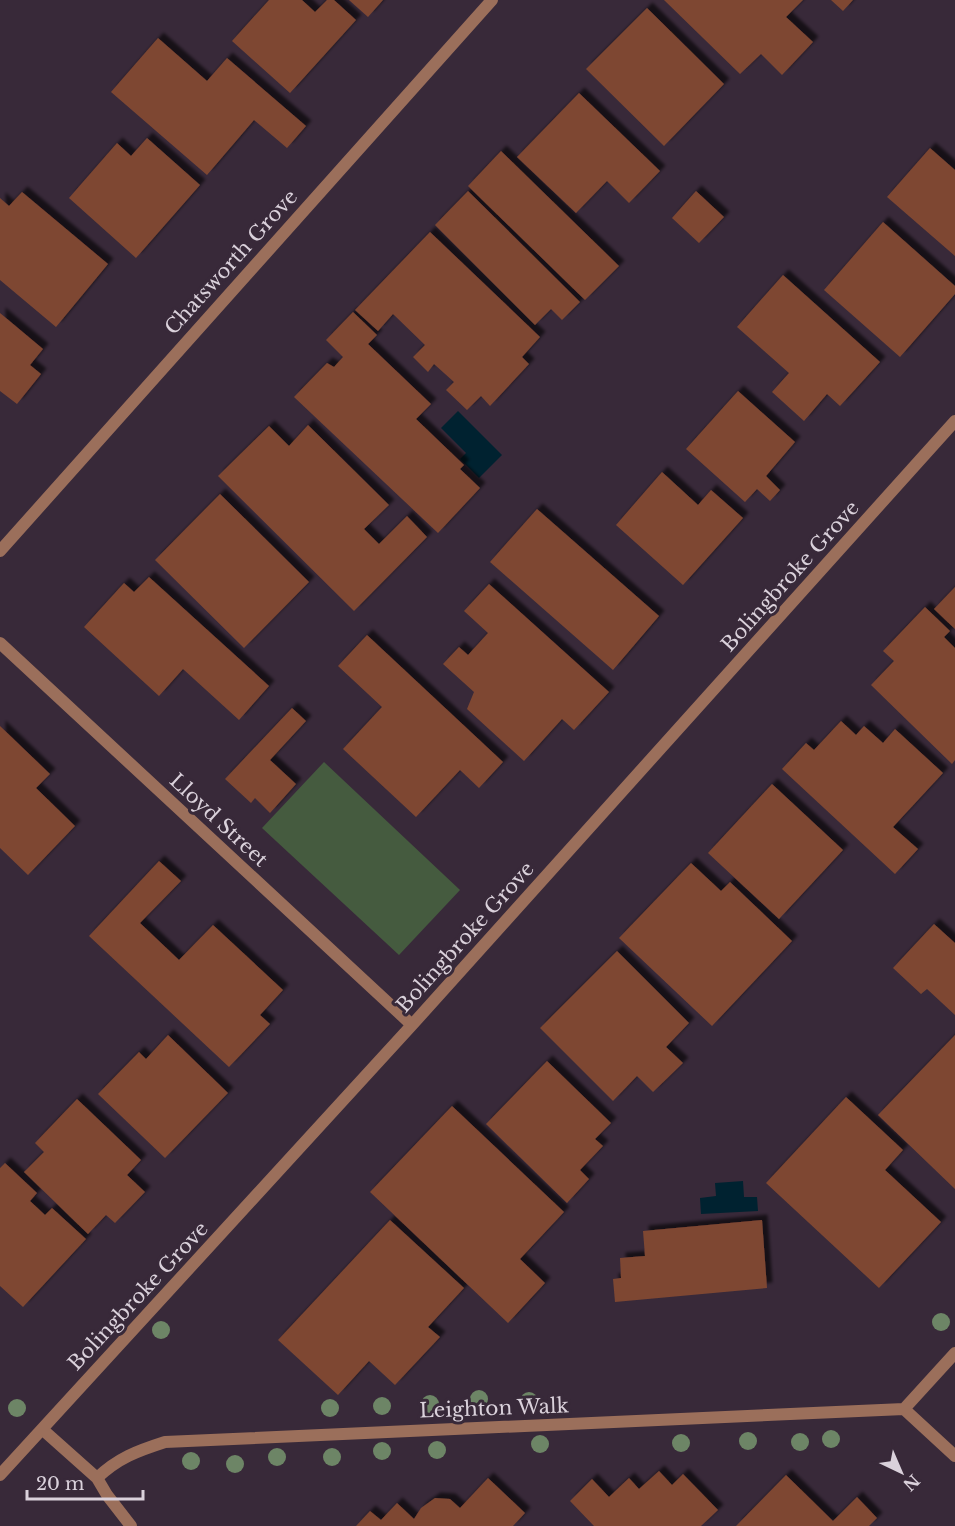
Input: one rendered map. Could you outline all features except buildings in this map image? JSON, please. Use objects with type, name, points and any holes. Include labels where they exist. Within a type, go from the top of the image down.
[{"type":"street","name":"Chatsworth Grove","points":[[0,550],[492,0]]},
{"type":"street","name":"Bolingbroke Grove","points":[[0,1475],[412,1025],[955,421]]},
{"type":"street","name":"Lloyd Street","points":[[0,643],[412,1025]]},
{"type":"street","points":[[955,1353],[904,1409],[955,1456]]},
{"type":"street","name":"Leighton Walk","points":[[97,1478],[110,1466],[137,1451],[165,1442],[904,1409]]},
{"type":"street","points":[[42,1429],[97,1478],[107,1496],[131,1526]]},
{"type":"green space","points":[[324,762],[460,890],[399,955],[262,828]]},
{"type":"water","points":[[458,411],[502,455],[479,478],[460,459],[466,453],[441,428]]},
{"type":"water","points":[[743,1181],[744,1197],[757,1197],[758,1211],[701,1214],[700,1198],[716,1196],[715,1183]]}]
